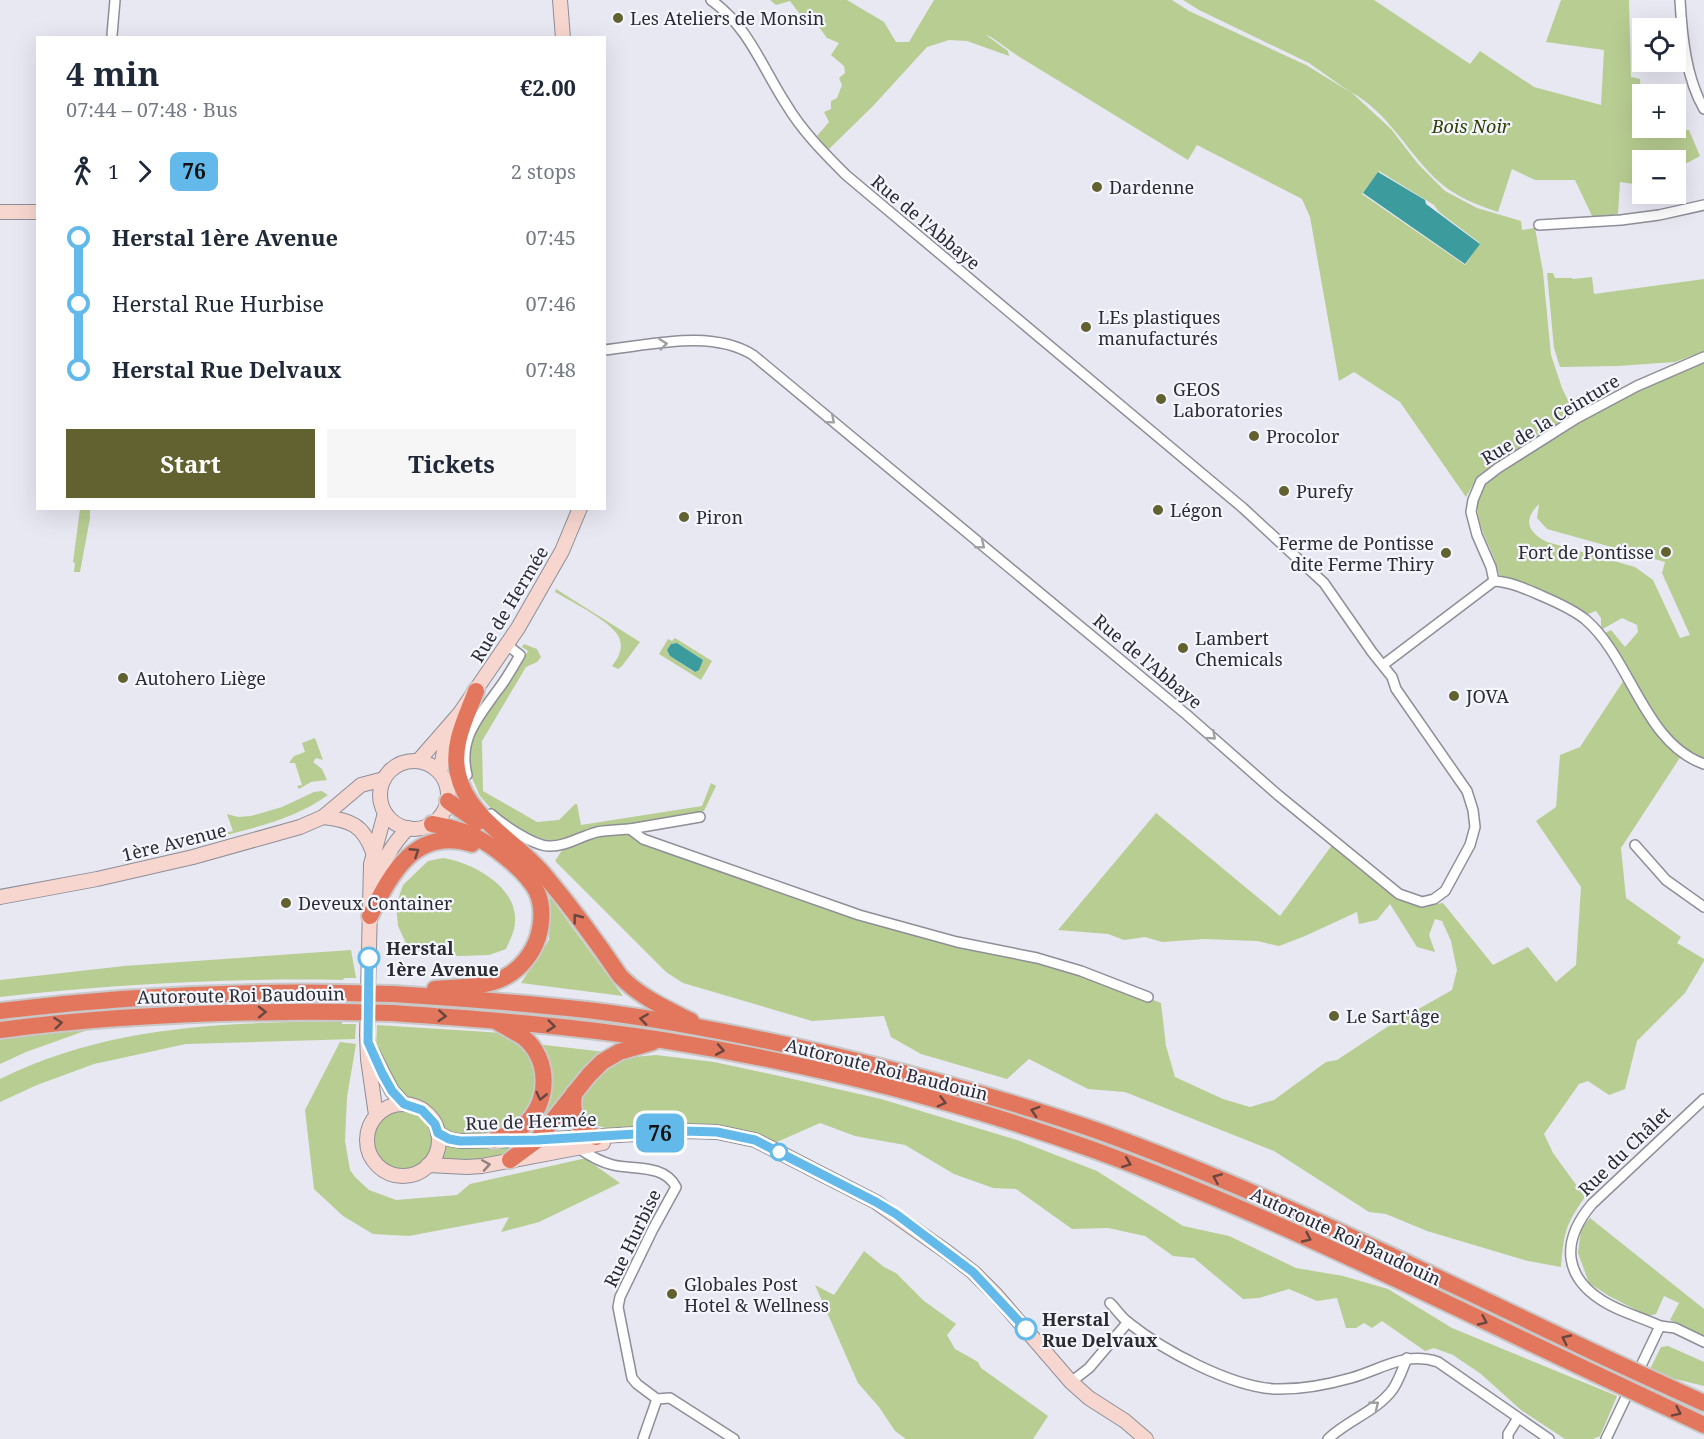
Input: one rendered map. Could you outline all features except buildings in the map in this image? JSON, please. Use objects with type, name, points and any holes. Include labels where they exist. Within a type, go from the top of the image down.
[{"type":"highway","points":[[476,691],[460,732],[455,756],[458,776],[468,801],[510,852]]},
{"type":"highway","points":[[393,994],[494,982],[506,977],[525,961],[539,934],[540,902],[531,883],[510,852],[502,841],[448,801]]},
{"type":"highway","points":[[432,824],[470,834],[510,852],[545,875],[620,976],[631,987],[659,1005],[702,1027]]},
{"type":"highway","points":[[370,916],[392,873],[401,862],[422,847],[443,840],[456,840],[510,852]]},
{"type":"highway","name":"Autoroute Roi Baudouin","points":[[0,1011],[166,996],[393,994],[589,1011],[702,1027],[897,1070],[987,1095],[1096,1131],[1191,1167],[1290,1210],[1704,1403]]},
{"type":"highway","name":"Autoroute Roi Baudouin","points":[[0,1030],[94,1019],[157,1015],[392,1013],[492,1020],[662,1040],[784,1062],[983,1114],[1092,1149],[1185,1185],[1285,1228],[1704,1425]]},
{"type":"highway","points":[[492,1020],[524,1038],[538,1058],[544,1076],[542,1100],[531,1118],[516,1131],[494,1140]]},
{"type":"highway","points":[[510,1160],[537,1140],[594,1069],[610,1056],[662,1040]]},
{"type":"highway","points":[[574,1094],[572,1110],[576,1121],[586,1132],[599,1140]]},
{"type":"street","points":[[112,35],[115,0]]},
{"type":"street","points":[[560,0],[563,36]]},
{"type":"street","name":"Rue de l'Abbaye","points":[[606,350],[699,340],[729,344],[753,355],[1399,894],[1422,902],[1434,899],[1445,891],[1471,842],[1475,827],[1467,791],[1396,689],[1392,676],[1324,583],[1243,507],[846,175],[824,153],[790,111],[736,21],[711,0]]},
{"type":"street","points":[[1680,0],[1684,44],[1696,93],[1704,109]]},
{"type":"street","points":[[1539,225],[1621,220],[1659,215],[1704,205]]},
{"type":"street","points":[[0,212],[36,212]]},
{"type":"street","name":"Rue de la Ceinture","points":[[1494,581],[1471,512],[1481,481],[1577,418],[1637,386],[1704,357]]},
{"type":"street","name":"Rue de Hermée","points":[[579,510],[562,551],[536,599],[476,691],[419,760],[406,761],[397,765],[384,779],[381,787],[383,809],[373,852],[369,887],[368,1042],[376,1115],[369,1127],[367,1141],[370,1154],[377,1165],[389,1173],[402,1176],[416,1173],[428,1166],[467,1167],[580,1149],[599,1140]]},
{"type":"street","points":[[1383,665],[1494,581],[1507,582],[1535,593],[1586,620],[1606,643],[1653,719],[1684,754],[1704,764]]},
{"type":"street","points":[[507,645],[520,656],[497,692],[485,705],[467,742],[464,754],[468,783],[482,806],[500,822],[546,846],[567,843],[597,832],[700,817]]},
{"type":"street","name":"Rue de Hermée","points":[[440,772],[446,746],[460,713]]},
{"type":"street","points":[[346,797],[364,796],[383,809],[391,820],[408,828],[416,829],[432,824],[443,814],[448,801],[448,785],[440,772],[419,760]]},
{"type":"street","name":"1ère Avenue","points":[[0,897],[97,879],[193,857],[300,827],[323,817],[361,785],[384,779]]},
{"type":"street","points":[[323,817],[342,819],[355,824],[367,837],[373,852]]},
{"type":"street","name":"Rue de Hermée","points":[[370,916],[384,861],[395,842],[408,828]]},
{"type":"street","points":[[630,829],[643,838],[859,915],[957,942],[1037,958],[1081,971],[1148,997]]},
{"type":"street","points":[[1635,845],[1666,879],[1704,908]]},
{"type":"street","name":"Rue de Hermée","points":[[368,1042],[392,1091],[404,1104],[422,1110],[435,1124],[438,1133],[454,1141],[599,1140],[684,1131],[732,1134],[755,1140],[876,1202],[973,1272],[1028,1331],[1071,1382],[1089,1398],[1125,1421],[1146,1439]]},
{"type":"street","name":"Rue du Châlet","points":[[1704,1099],[1592,1204],[1578,1220],[1572,1235],[1571,1262],[1576,1275],[1585,1287],[1609,1304],[1660,1326],[1675,1328],[1704,1342]]},
{"type":"street","points":[[376,1115],[384,1109],[404,1104]]},
{"type":"street","points":[[428,1166],[437,1151],[438,1133]]},
{"type":"street","points":[[599,1140],[606,1163]]},
{"type":"street","name":"Rue Hurbise","points":[[580,1149],[606,1163],[666,1174],[676,1187],[620,1297],[618,1307],[632,1378],[657,1399]]},
{"type":"street","points":[[1110,1303],[1128,1322],[1188,1360],[1243,1384],[1272,1389],[1307,1388],[1371,1372],[1407,1358],[1426,1358],[1438,1362],[1549,1439]]},
{"type":"street","points":[[1071,1382],[1089,1368],[1128,1322]]},
{"type":"street","points":[[1606,1439],[1660,1326]]},
{"type":"street","points":[[1328,1439],[1378,1404],[1389,1393],[1407,1358]]},
{"type":"street","points":[[643,1439],[657,1399],[670,1398],[734,1439]]},
{"type":"street","points":[[1508,1439],[1508,1434],[1518,1418]]},
{"type":"green space","name":"Bois Noir","points":[[770,0],[847,0],[884,22],[896,42],[909,42],[934,0],[1172,0],[1189,11],[1306,65],[1350,92],[1309,63],[1183,0],[1374,0],[1470,64],[1480,51],[1534,87],[1601,105],[1604,50],[1546,42],[1561,0],[1629,0],[1631,77],[1640,79],[1640,84],[1632,84],[1632,138],[1686,138],[1686,130],[1689,130],[1700,156],[1686,164],[1686,150],[1632,150],[1632,184],[1620,182],[1618,214],[1593,218],[1575,180],[1535,180],[1512,169],[1498,212],[1466,199],[1444,186],[1426,169],[1376,110],[1351,92],[1391,129],[1418,164],[1445,191],[1477,208],[1521,221],[1522,230],[1535,228],[1543,272],[1551,355],[1562,388],[1575,415],[1483,472],[1478,476],[1466,497],[1400,402],[1354,372],[1339,381],[1310,217],[1302,199],[1197,145],[1188,160],[986,35],[1008,51],[1009,56],[967,41],[949,40],[927,47],[873,106],[828,150],[817,136],[829,122],[824,112],[831,109],[831,101],[837,98],[842,85],[839,78],[845,73],[844,66],[831,55],[839,43],[827,38],[819,27],[808,25],[790,1],[776,5]],"holes":[[[1379,171],[1434,205],[1439,212],[1480,243],[1465,265],[1362,194]]]},
{"type":"green space","points":[[1547,273],[1553,273],[1555,278],[1592,277],[1594,294],[1704,279],[1704,351],[1675,362],[1560,367],[1554,348]]},
{"type":"green space","points":[[1704,361],[1704,762],[1680,747],[1658,721],[1605,633],[1611,630],[1625,647],[1638,632],[1637,625],[1622,618],[1601,630],[1601,618],[1596,611],[1588,614],[1559,599],[1502,577],[1480,524],[1478,500],[1483,488],[1493,477],[1620,398]],"holes":[[[1539,504],[1537,518],[1547,529],[1665,562],[1662,573],[1690,635],[1680,638],[1653,580],[1635,567],[1547,542],[1531,530],[1529,520]]]},
{"type":"green space","points":[[80,510],[90,510],[80,572],[74,572],[75,563],[73,562]]},
{"type":"green space","points":[[556,589],[640,642],[622,666],[618,669],[612,666],[618,657],[621,644],[611,627],[555,592]]},
{"type":"green space","points":[[675,638],[712,661],[701,680],[659,654],[668,639],[672,641]],"holes":[[[677,643],[703,660],[694,672],[670,656],[667,650],[671,644]]]},
{"type":"green space","points":[[524,644],[537,649],[541,657],[537,662],[526,667],[482,741],[483,791],[537,822],[559,820],[577,804],[581,825],[702,806],[711,783],[716,786],[704,811],[693,815],[593,829],[568,839],[555,841],[532,837],[493,811],[480,796],[472,778],[468,762],[469,747],[474,732],[488,708],[498,700],[528,651],[522,647]]},
{"type":"green space","points":[[1624,680],[1659,738],[1681,756],[1621,848],[1626,898],[1681,937],[1677,943],[1704,961],[1685,993],[1637,1041],[1625,1089],[1609,1095],[1588,1081],[1579,1084],[1544,1134],[1553,1153],[1585,1197],[1573,1215],[1567,1230],[1561,1267],[1528,1261],[1427,1231],[1386,1214],[1369,1212],[1274,1151],[1125,1092],[1088,1089],[1029,1059],[1007,1079],[921,1054],[891,1037],[884,1016],[812,1021],[683,983],[666,972],[555,861],[564,847],[596,835],[635,833],[859,915],[1081,971],[1161,1003],[1166,1046],[1175,1077],[1223,1099],[1250,1107],[1274,1100],[1326,1062],[1337,1060],[1387,1027],[1452,990],[1457,970],[1451,941],[1442,921],[1435,919],[1429,935],[1435,952],[1417,947],[1390,904],[1377,920],[1359,924],[1357,912],[1279,946],[1257,941],[1204,939],[1162,942],[1145,937],[1124,940],[1108,934],[1058,930],[1156,813],[1280,916],[1332,845],[1398,899],[1420,904],[1443,903],[1493,965],[1528,947],[1556,982],[1576,965],[1581,887],[1536,821],[1556,807],[1560,755],[1580,747]]},
{"type":"green space","points":[[315,738],[323,760],[316,758],[313,762],[322,769],[327,780],[311,782],[299,789],[297,786],[302,785],[295,763],[289,763],[294,756],[305,752],[302,743]]},
{"type":"green space","points":[[322,791],[328,795],[282,819],[231,834],[194,841],[233,831],[227,814],[238,817],[251,816],[282,807],[314,792]]},
{"type":"green space","points":[[443,858],[478,870],[499,885],[507,895],[513,905],[515,921],[506,949],[489,955],[459,956],[419,951],[406,943],[398,926],[396,905],[403,885],[428,861]]},
{"type":"green space","points":[[550,897],[623,996],[521,983],[549,940]]},
{"type":"green space","points":[[351,950],[356,978],[344,978],[343,980],[172,983],[0,997],[0,980],[124,966]]},
{"type":"green space","points":[[342,1021],[342,1024],[356,1024],[355,1039],[186,1044],[94,1064],[37,1085],[0,1102],[0,1079],[41,1061],[83,1047],[125,1037],[210,1026]]},
{"type":"green space","points":[[377,1025],[503,1033],[531,1051],[540,1086],[524,1121],[494,1135],[451,1135],[443,1129],[431,1108],[406,1099],[398,1093],[376,1049]]},
{"type":"green space","points":[[96,1027],[26,1052],[0,1064],[0,1040],[38,1033]]},
{"type":"green space","points":[[340,1042],[356,1044],[347,1097],[345,1141],[350,1170],[369,1190],[396,1200],[457,1195],[470,1184],[582,1159],[586,1159],[620,1183],[539,1222],[501,1232],[509,1217],[409,1236],[373,1234],[343,1216],[314,1189],[305,1110]]},
{"type":"green space","points":[[536,1044],[605,1052],[536,1136],[517,1137],[535,1121]]},
{"type":"green space","points":[[656,1055],[714,1062],[881,1099],[1017,1140],[1097,1171],[1183,1226],[1229,1236],[1296,1268],[1343,1276],[1388,1289],[1452,1328],[1617,1396],[1600,1436],[1593,1439],[1565,1439],[1521,1410],[1481,1374],[1453,1355],[1434,1348],[1425,1351],[1382,1321],[1372,1328],[1364,1323],[1356,1328],[1346,1328],[1337,1298],[1317,1301],[1289,1289],[1259,1298],[1243,1299],[1194,1258],[1173,1256],[1145,1236],[1108,1228],[1072,1229],[1016,1189],[993,1188],[954,1174],[905,1145],[855,1136],[820,1123],[777,1142],[726,1129],[606,1128],[585,1122],[579,1107],[593,1078],[620,1058]]},
{"type":"green space","points":[[397,1111],[409,1111],[424,1119],[432,1134],[432,1146],[424,1161],[409,1169],[397,1169],[382,1161],[374,1146],[374,1134],[382,1119]]},
{"type":"green space","points":[[443,1141],[522,1145],[503,1154],[481,1160],[437,1162]]},
{"type":"green space","points":[[1590,1218],[1704,1309],[1704,1337],[1670,1320],[1679,1303],[1664,1296],[1656,1314],[1648,1316],[1589,1283],[1578,1253],[1581,1229]]},
{"type":"green space","points":[[864,1251],[884,1267],[896,1273],[924,1301],[956,1324],[947,1335],[955,1349],[978,1362],[981,1368],[1048,1416],[1033,1439],[906,1439],[895,1431],[879,1407],[858,1383],[815,1285],[834,1295]]},
{"type":"green space","points":[[1668,1346],[1704,1362],[1704,1386],[1671,1378],[1650,1369],[1661,1347]]},
{"type":"water","points":[[1378,172],[1425,200],[1426,204],[1480,244],[1465,264],[1363,193]]},
{"type":"water","points":[[677,643],[703,660],[699,670],[695,672],[670,656],[667,650],[671,644]]},
{"type":"bus line","name":"76","points":[[369,958],[368,1042],[392,1091],[404,1104],[412,1105],[429,1116],[438,1133],[454,1141],[537,1140],[684,1131],[717,1132],[755,1140],[896,1214],[973,1272],[1026,1329]]},
{"type":"place","name":"Les Ateliers de Monsin","points":[[618,18]]},
{"type":"place","name":"Dardenne","points":[[1097,187]]},
{"type":"place","name":"LEs plastiques manufacturés","points":[[1086,327]]},
{"type":"place","name":"GEOS Laboratories","points":[[1161,399]]},
{"type":"place","name":"Procolor","points":[[1254,436]]},
{"type":"place","name":"Purefy","points":[[1284,491]]},
{"type":"place","name":"Légon","points":[[1158,510]]},
{"type":"place","name":"Piron","points":[[684,517]]},
{"type":"place","name":"Fort de Pontisse","points":[[1666,552]]},
{"type":"place","name":"Ferme de Pontisse dite Ferme Thiry","points":[[1446,553]]},
{"type":"place","name":"Lambert Chemicals","points":[[1183,648]]},
{"type":"place","name":"Autohero Liège","points":[[123,678]]},
{"type":"place","name":"JOVA","points":[[1454,696]]},
{"type":"place","name":"Deveux Container","points":[[286,903]]},
{"type":"place","name":"Herstal 1ère Avenue","points":[[369,958]]},
{"type":"place","name":"Le Sart'âge","points":[[1334,1016]]},
{"type":"place","name":"Globales Post Hotel & Wellness","points":[[672,1294]]},
{"type":"place","name":"Herstal Rue Delvaux","points":[[1026,1329]]}]
